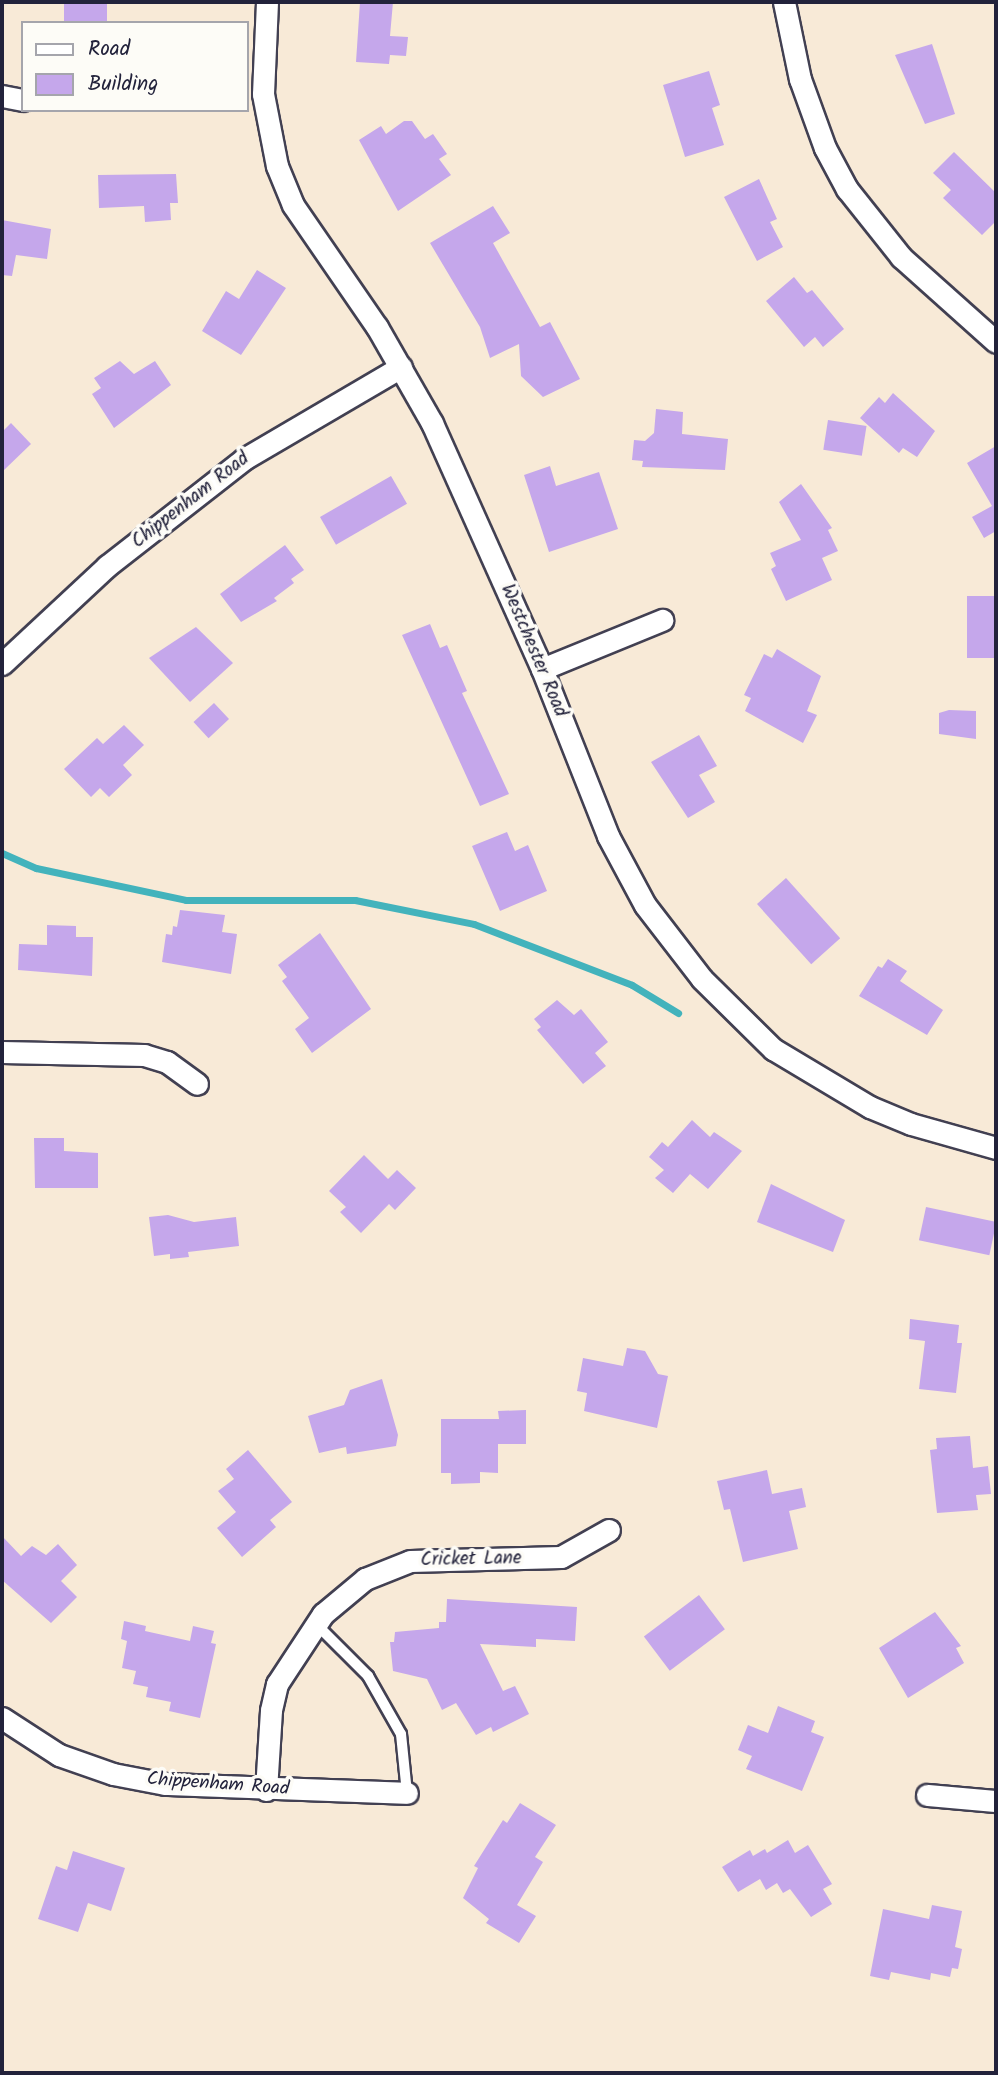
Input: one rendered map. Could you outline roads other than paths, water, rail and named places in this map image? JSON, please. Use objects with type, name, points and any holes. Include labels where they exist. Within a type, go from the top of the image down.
[{"type":"street","name":"Westchester Road","points":[[267,2],[255,95],[293,205],[401,367],[473,509],[625,870],[672,943],[711,989],[773,1049],[870,1107],[911,1124],[996,1148]]},
{"type":"street","points":[[783,2],[800,79],[825,148],[847,189],[901,257],[996,342]]},
{"type":"street","points":[[2,96],[21,100]]},
{"type":"street","name":"Chippenham Road","points":[[2,664],[107,566],[244,459],[401,367]]},
{"type":"street","points":[[542,669],[662,621]]},
{"type":"street","points":[[2,1052],[144,1055],[167,1062],[197,1084]]},
{"type":"street","name":"Cricket Lane","points":[[266,1790],[271,1710],[277,1684],[316,1624],[365,1579],[410,1561],[561,1557],[609,1530]]},
{"type":"street","name":"Chippenham Road","points":[[2,1718],[59,1755],[113,1774],[164,1784],[266,1790],[407,1793]]},
{"type":"street","points":[[926,1795],[996,1801]]},
{"type":"lane","points":[[316,1624],[368,1676],[401,1734],[407,1793]]},
{"type":"waterway","points":[[2,853],[36,868],[186,900],[355,900],[474,924],[632,985],[678,1013]]}]
